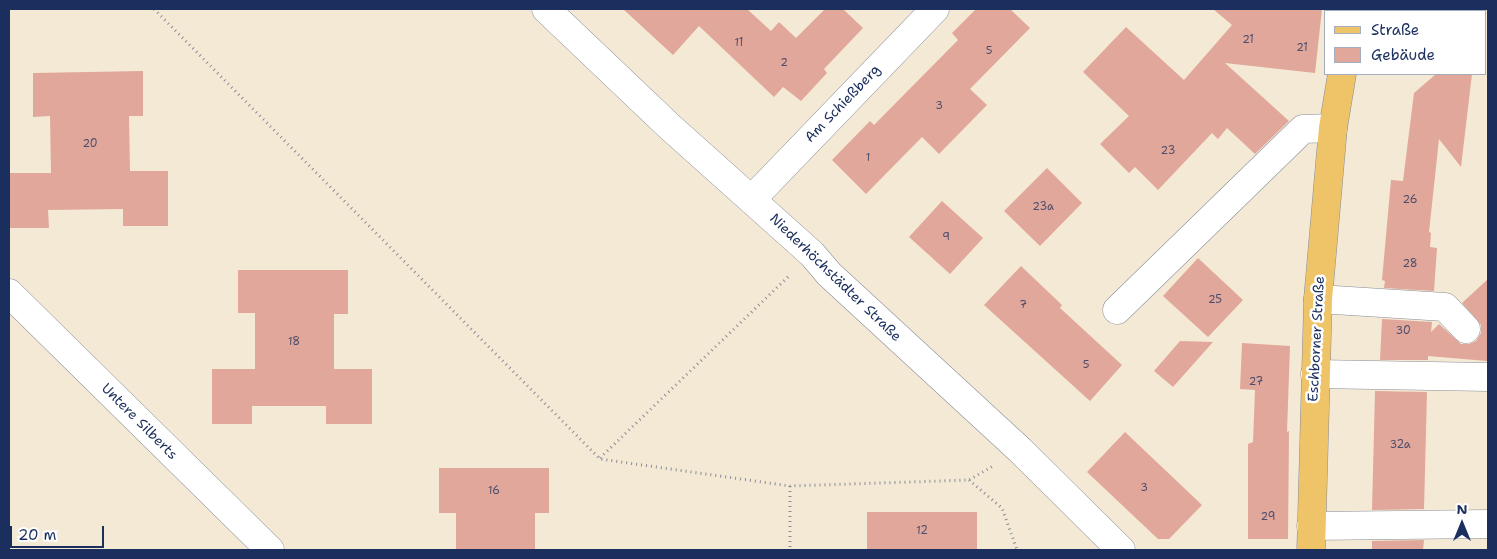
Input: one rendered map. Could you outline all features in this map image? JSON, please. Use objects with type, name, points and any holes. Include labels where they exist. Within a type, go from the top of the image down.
[{"type":"main road","name":"Eschborner Straße","points":[[1311,538],[1318,299],[1333,128],[1342,75]]},
{"type":"street","name":"Niederhöchstädter Straße","points":[[546,9],[670,127],[812,254],[829,274],[1020,450],[1121,550]]},
{"type":"street","name":"Am Schießberg","points":[[752,199],[934,9]]},
{"type":"street","points":[[1118,310],[1303,129],[1333,128]]},
{"type":"street","name":"Untere Silberts","points":[[9,293],[270,550]]},
{"type":"street","points":[[1318,299],[1445,307],[1466,329]]},
{"type":"street","points":[[1315,374],[1488,377]]},
{"type":"street","points":[[1311,538],[1488,524]]},
{"type":"path","points":[[154,9],[600,458],[790,486],[969,480],[1020,450]]},
{"type":"path","points":[[600,458],[812,254]]},
{"type":"path","points":[[969,480],[1002,508],[1017,550]]},
{"type":"path","points":[[790,486],[790,550]]},
{"type":"building","points":[[623,9],[747,9],[771,31],[779,22],[796,38],[825,9],[843,9],[863,28],[824,69],[827,73],[801,101],[783,87],[774,97],[699,26],[673,55]]},
{"type":"building","points":[[976,9],[1010,9],[1030,28],[970,89],[987,105],[939,154],[922,137],[866,194],[832,160],[870,121],[874,125],[958,40],[952,33]]},
{"type":"building","points":[[1213,9],[1322,9],[1315,73],[1225,63],[1289,121],[1255,154],[1227,128],[1218,139],[1212,133],[1158,190],[1135,167],[1129,173],[1100,144],[1129,116],[1083,72],[1126,27],[1184,80],[1232,25]]},
{"type":"building","points":[[143,71],[143,116],[129,116],[130,171],[168,171],[168,226],[123,226],[123,209],[48,210],[49,228],[9,228],[9,173],[51,173],[50,116],[33,117],[33,73]]},
{"type":"building","points":[[1435,75],[1472,75],[1461,167],[1439,139],[1429,232],[1431,233],[1430,247],[1437,248],[1434,291],[1384,288],[1385,281],[1382,280],[1391,180],[1403,181],[1414,93]]},
{"type":"building","points":[[1047,168],[1082,203],[1040,246],[1004,211]]},
{"type":"building","points":[[942,201],[983,238],[950,274],[909,237]]},
{"type":"building","points":[[1198,258],[1243,300],[1208,337],[1163,296]]},
{"type":"building","points":[[1021,266],[1062,305],[1060,308],[1122,365],[1090,401],[984,305]]},
{"type":"building","points":[[238,270],[348,270],[348,314],[334,314],[334,369],[372,369],[372,424],[326,424],[326,406],[252,406],[252,424],[212,424],[212,369],[255,369],[255,313],[238,313]]},
{"type":"building","points":[[1488,279],[1487,361],[1428,356],[1428,360],[1380,360],[1382,319],[1432,322],[1431,332],[1439,324],[1461,344],[1469,344],[1476,341],[1481,333],[1481,325],[1462,303]]},
{"type":"building","points":[[1180,341],[1213,342],[1173,387],[1154,371]]},
{"type":"building","points":[[1242,343],[1290,346],[1287,432],[1289,431],[1288,539],[1248,539],[1248,444],[1253,442],[1255,390],[1240,389]]},
{"type":"building","points":[[1375,391],[1427,392],[1424,509],[1372,510]]},
{"type":"building","points":[[1125,432],[1202,505],[1169,539],[1158,539],[1087,472]]},
{"type":"building","points":[[439,468],[549,468],[549,513],[535,513],[535,550],[456,550],[456,513],[439,513]]},
{"type":"building","points":[[867,512],[977,512],[977,550],[867,550]]},
{"type":"building","points":[[1424,540],[1423,550],[1372,550],[1372,541]]}]
